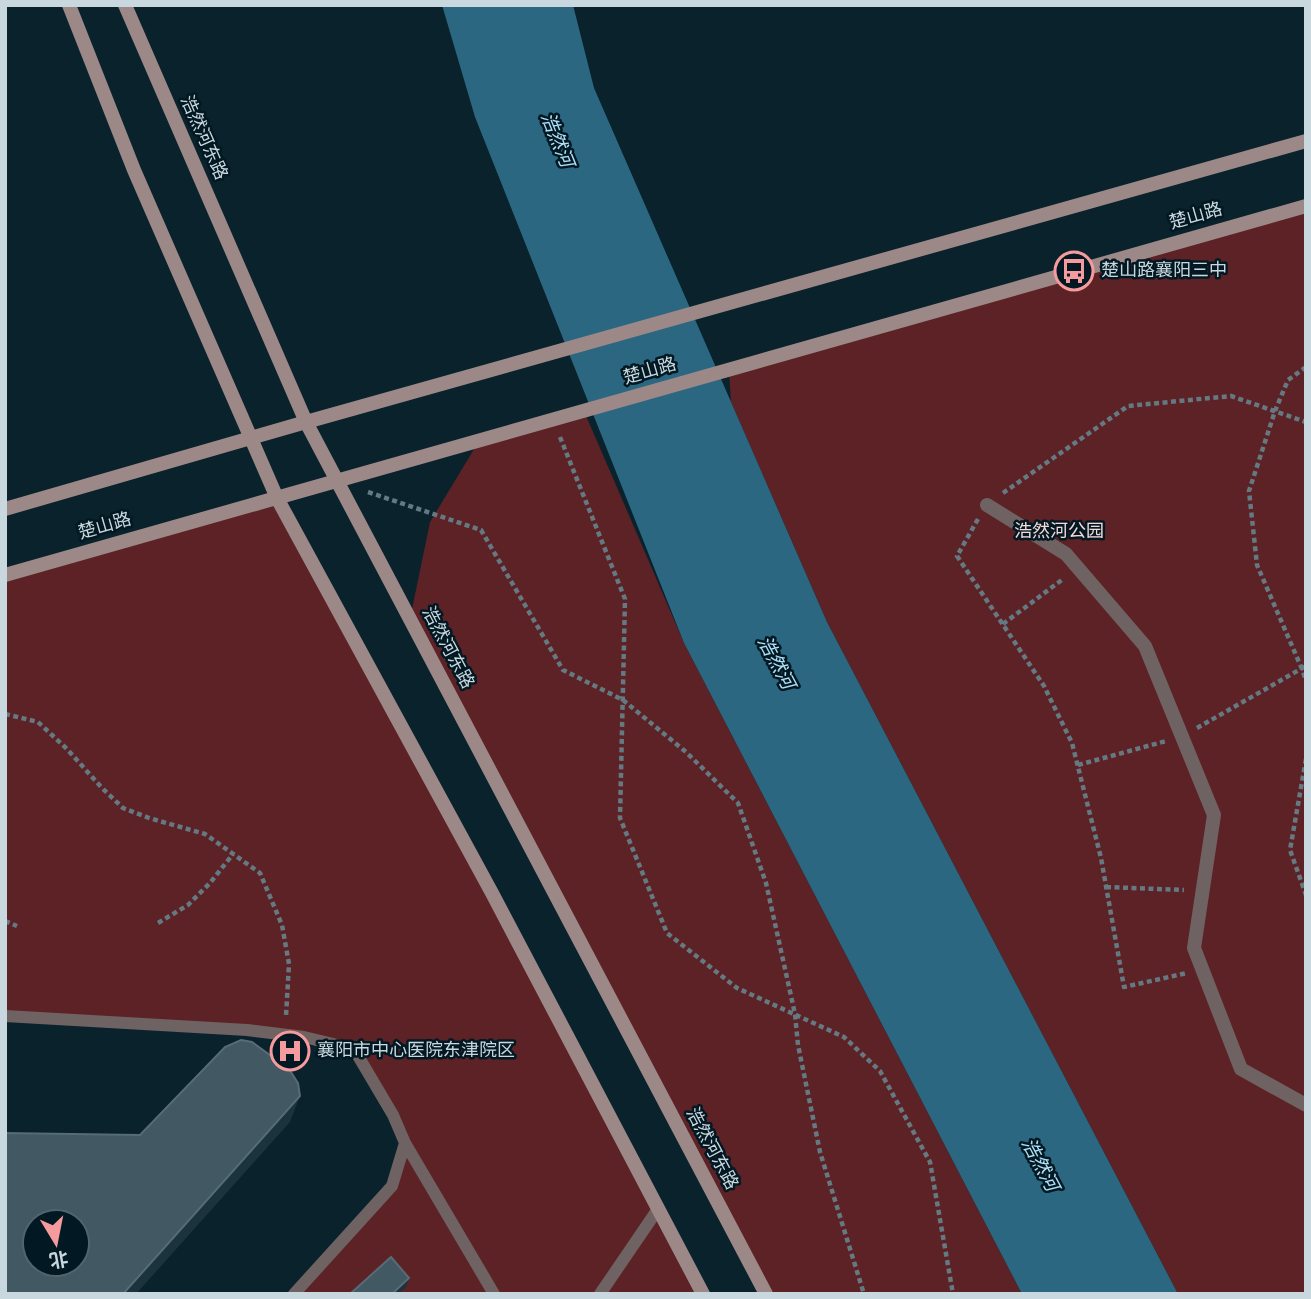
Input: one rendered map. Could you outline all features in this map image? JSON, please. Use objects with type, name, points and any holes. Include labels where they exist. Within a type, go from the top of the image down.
[{"type":"main road","points":[[69,5],[134,170],[277,498],[499,905],[703,1294]]},
{"type":"main road","name":"浩然河东路","points":[[125,5],[306,422],[766,1294]]},
{"type":"main road","points":[[5,509],[1306,141]]},
{"type":"main road","name":"楚山路","points":[[5,575],[1306,206]]},
{"type":"street","points":[[987,505],[1066,554],[1145,646],[1214,816],[1194,948],[1241,1069],[1306,1105]]},
{"type":"lane","points":[[5,1016],[234,1030],[285,1035],[354,1049],[393,1115],[405,1143],[494,1294]]},
{"type":"lane","points":[[293,1294],[392,1186],[405,1143]]},
{"type":"lane","points":[[600,1294],[658,1209]]},
{"type":"path","points":[[1306,367],[1288,380],[1249,491],[1256,565],[1304,668],[1306,681]]},
{"type":"path","points":[[1203,970],[1124,986],[1101,858],[1072,743],[1044,686],[957,556],[987,505],[1128,406],[1231,396],[1306,422]]},
{"type":"path","points":[[553,420],[625,599],[620,818],[667,933],[737,988],[844,1037],[880,1071],[930,1162],[953,1294]]},
{"type":"path","points":[[337,481],[481,530],[563,670],[623,700],[686,752],[738,803],[766,883],[795,1014],[798,1045],[820,1152],[864,1294]]},
{"type":"path","points":[[1003,624],[1078,568]]},
{"type":"path","points":[[1078,765],[1182,737],[1304,668]]},
{"type":"path","points":[[5,714],[38,722],[123,807],[149,818],[205,834],[260,873],[282,925],[289,964],[285,1035]]},
{"type":"path","points":[[1306,759],[1290,850],[1306,895]]},
{"type":"path","points":[[158,923],[188,905],[233,854]]},
{"type":"path","points":[[1107,887],[1202,891]]},
{"type":"path","points":[[5,921],[16,926]]},
{"type":"green space","name":"浩然河公园","points":[[1306,206],[1306,1294],[1178,1294],[827,622],[731,402],[729,370]]},
{"type":"green space","points":[[584,411],[684,643],[1022,1294],[766,1294],[410,619],[430,522],[479,441]]},
{"type":"green space","name":"襄阳市中心医院东津院区","points":[[277,498],[703,1294],[294,1294],[392,1186],[405,1143],[354,1049],[304,1037],[5,1016],[5,575]]},
{"type":"water","name":"浩然河","points":[[442,5],[573,5],[594,88],[827,622],[1178,1294],[1022,1294],[684,643],[475,117]]},
{"type":"building","points":[[241,1040],[252,1042],[289,1069],[298,1083],[300,1096],[123,1294],[5,1294],[5,1133],[140,1135],[225,1047]]},
{"type":"building","points":[[391,1257],[409,1278],[392,1294],[350,1294]]},
{"type":"place","name":"楚山路襄阳三中","points":[[1074,271]]},
{"type":"place","name":"襄阳市中心医院东津院区","points":[[290,1051]]}]
